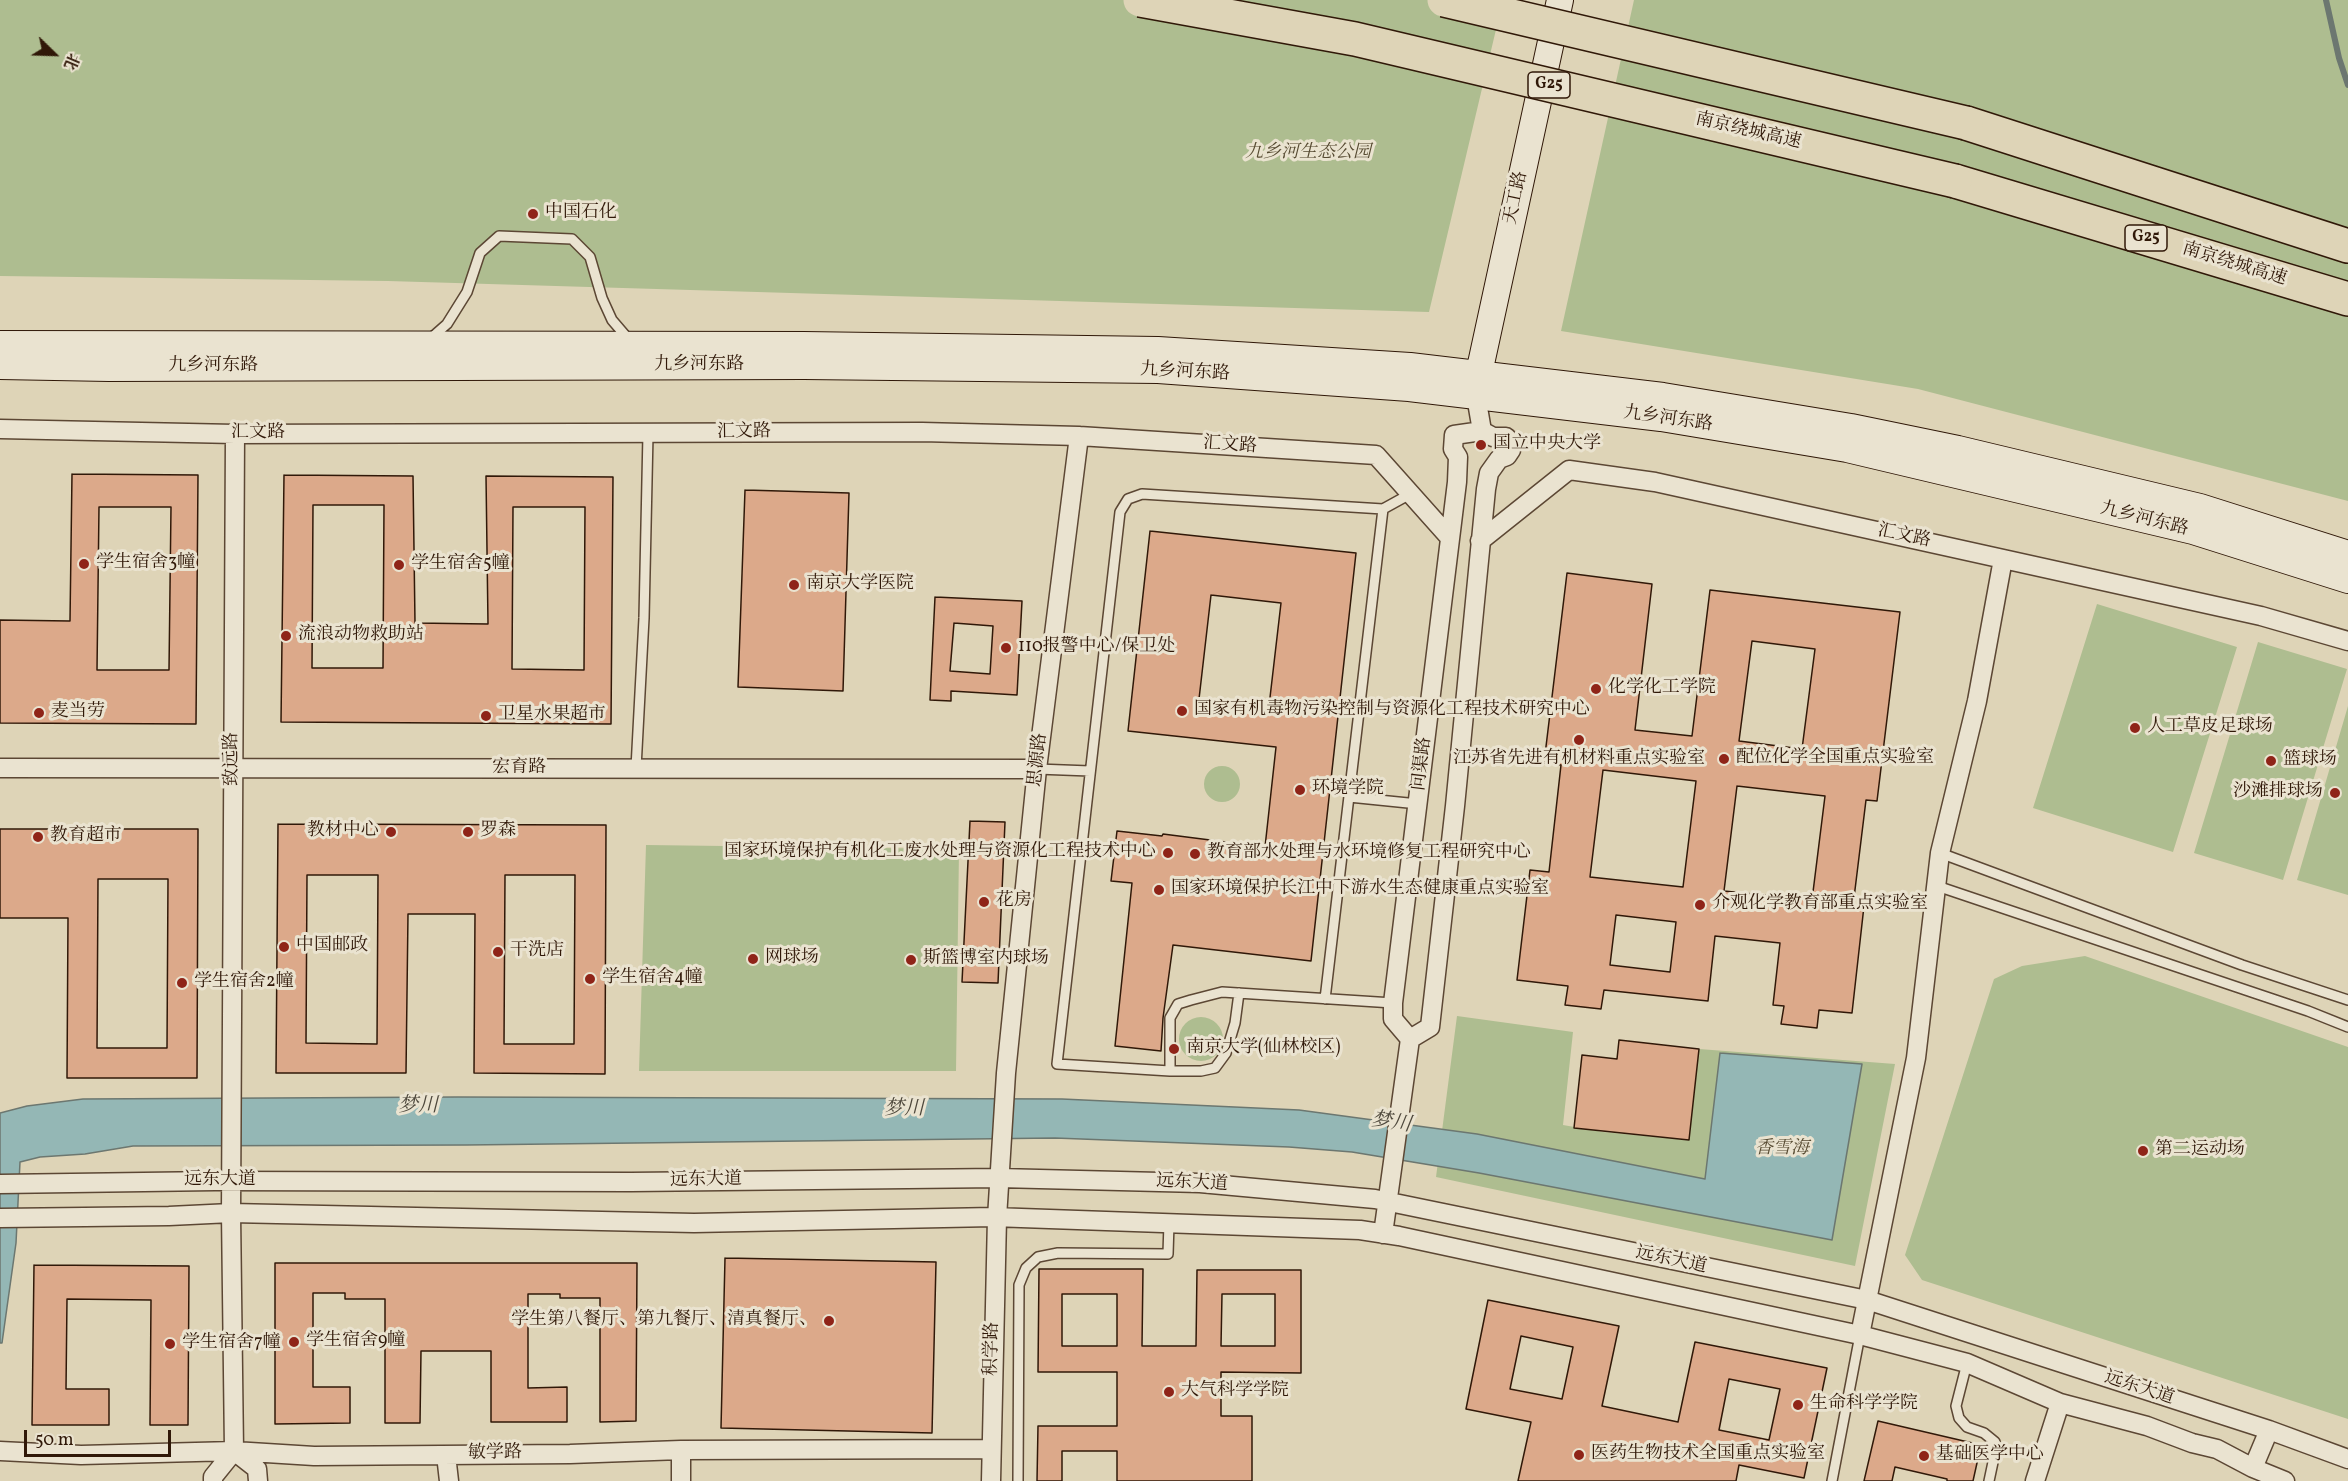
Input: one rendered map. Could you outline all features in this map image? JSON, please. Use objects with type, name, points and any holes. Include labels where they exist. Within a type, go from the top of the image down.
[{"type":"highway","name":"南京绕城高速","points":[[1140,0],[1355,39],[1955,181],[2342,298]]},
{"type":"highway","points":[[1443,0],[1966,123],[2338,243]]},
{"type":"main road","name":"天工路","points":[[1477,384],[1560,0]]},
{"type":"main road","name":"九乡河东路","points":[[0,344],[804,345],[1158,350],[1410,366],[1477,384],[1847,449],[2193,531],[2348,580]]},
{"type":"main road","name":"九乡河东路","points":[[0,366],[109,368],[804,366],[1158,370],[1409,388],[1477,384],[1663,396],[1851,427],[1958,449],[2200,507],[2348,554]]},
{"type":"street","points":[[1477,384],[1482,431]]},
{"type":"street","name":"汇文路","points":[[0,429],[235,434],[855,432],[1079,436],[1376,455],[1450,538]]},
{"type":"street","name":"问渠路","points":[[1482,431],[1492,437],[1506,437],[1511,442],[1511,450],[1507,456],[1499,459],[1489,473],[1486,489],[1455,806],[1430,1027],[1410,1040],[1393,1019],[1393,1003],[1457,482],[1458,457],[1453,449],[1454,435],[1482,431]]},
{"type":"street","name":"致远路","points":[[234,1451],[231,1083],[235,434]]},
{"type":"street","name":"思源路","points":[[1000,1156],[1037,769],[1079,436]]},
{"type":"street","name":"汇文路","points":[[1480,542],[1569,470],[1655,482],[2261,616],[2348,641]]},
{"type":"street","points":[[1860,1335],[1916,1058],[1940,853],[1977,701],[2003,559]]},
{"type":"street","name":"宏育路","points":[[0,768],[1037,769]]},
{"type":"street","points":[[1383,1234],[1410,1040]]},
{"type":"street","name":"积学路","points":[[991,1481],[996,1218],[1000,1156]]},
{"type":"street","name":"远东大道","points":[[0,1185],[232,1181],[631,1182],[999,1178],[1200,1183],[1387,1201],[1867,1300],[2269,1430],[2348,1459]]},
{"type":"street","name":"远东大道","points":[[0,1218],[231,1213],[694,1223],[996,1218],[1360,1230],[1860,1335],[1967,1363],[2060,1403],[2147,1426],[2192,1443],[2217,1449],[2253,1468],[2285,1481]]},
{"type":"street","points":[[2036,1481],[2060,1403]]},
{"type":"street","points":[[2253,1468],[2269,1430]]},
{"type":"street","name":"敏学路","points":[[0,1451],[81,1455],[234,1451],[314,1456],[681,1450],[991,1449]]},
{"type":"street","points":[[681,1450],[681,1481]]},
{"type":"street","points":[[213,1481],[213,1477],[234,1451],[257,1469],[258,1481]]},
{"type":"street","points":[[446,1455],[449,1481]]},
{"type":"lane","points":[[423,345],[447,324],[467,292],[480,253],[499,236],[572,239],[590,257],[602,298],[612,320],[634,345]]},
{"type":"lane","points":[[636,768],[644,618],[648,434]]},
{"type":"lane","points":[[1239,993],[1235,1023],[1226,1053],[1215,1068],[1201,1071],[1170,1071],[1057,1064],[1120,512],[1128,499],[1142,494],[1383,510],[1412,493]]},
{"type":"lane","points":[[1325,999],[1383,510]]},
{"type":"lane","points":[[1037,769],[1090,771]]},
{"type":"lane","points":[[1349,797],[1418,804]]},
{"type":"lane","points":[[1940,853],[2231,961],[2348,1000]]},
{"type":"lane","points":[[1937,886],[2308,1011],[2348,1027]]},
{"type":"lane","points":[[1170,1071],[1170,1018],[1178,1004],[1222,992],[1393,1003]]},
{"type":"lane","points":[[1018,1481],[1019,1285],[1026,1268],[1038,1257],[1058,1253],[1168,1254],[1169,1223]]},
{"type":"lane","points":[[1832,1481],[1860,1335]]},
{"type":"lane","points":[[1967,1363],[1956,1406],[1959,1418],[1967,1427],[1984,1432],[1995,1442],[1996,1448],[1989,1481]]},
{"type":"green space","name":"九乡河生态公园","points":[[0,0],[1503,0],[1429,312],[388,281],[0,276]]},
{"type":"green space","points":[[1634,0],[2348,0],[2348,501],[1918,389],[1561,331]]},
{"type":"green space","name":"人工草皮足球场","points":[[2097,604],[2237,647],[2173,852],[2033,808]]},
{"type":"green space","name":"篮球场","points":[[2258,642],[2347,669],[2283,880],[2194,853]]},
{"type":"green space","name":"沙滩排球场","points":[[2348,706],[2348,895],[2297,880]]},
{"type":"green space","points":[[1222,766],[1235,771],[1240,784],[1235,797],[1222,802],[1209,797],[1204,784],[1209,771]]},
{"type":"green space","name":"网球场","points":[[646,845],[959,849],[956,1071],[639,1071]]},
{"type":"green space","name":"第二运动场","points":[[2085,956],[2348,1047],[2348,1419],[1922,1280],[1905,1255],[1994,979],[2022,966]]},
{"type":"green space","name":"香雪海","points":[[1457,1016],[1573,1032],[1563,1125],[1603,1132],[1688,1140],[1699,1049],[1895,1064],[1855,1266],[1436,1177]]},
{"type":"green space","points":[[1201,1017],[1217,1023],[1223,1039],[1217,1055],[1201,1061],[1185,1055],[1179,1039],[1185,1023]]},
{"type":"water","name":"梦川","points":[[1720,1053],[1862,1064],[1832,1240],[1479,1173],[1352,1152],[1289,1147],[1055,1138],[466,1145],[133,1146],[85,1154],[40,1157],[20,1162],[16,1243],[2,1343],[0,1343],[0,1113],[27,1106],[83,1099],[458,1097],[1062,1099],[1299,1110],[1477,1134],[1705,1179]]},
{"type":"building","name":"学生宿舍3幢","points":[[72,474],[198,475],[196,724],[0,723],[0,620],[70,621]],"holes":[[[99,507],[171,507],[169,670],[97,670]]]},
{"type":"building","name":"学生宿舍5幢","points":[[284,475],[413,476],[415,623],[488,624],[486,476],[613,477],[611,724],[281,722]],"holes":[[[313,505],[384,505],[383,668],[312,668]],[[513,507],[585,507],[584,670],[512,669]]]},
{"type":"building","name":"南京大学医院","points":[[745,490],[849,493],[843,691],[738,687]]},
{"type":"building","name":"环境学院","points":[[1150,531],[1356,553],[1311,961],[1173,945],[1161,1051],[1115,1046],[1132,883],[1111,881],[1117,831],[1162,836],[1163,834],[1265,847],[1276,747],[1128,731]],"holes":[[[1211,595],[1281,603],[1269,706],[1199,699]]]},
{"type":"building","points":[[1567,573],[1652,584],[1635,730],[1692,736],[1710,590],[1900,612],[1877,801],[1866,800],[1853,906],[1864,906],[1852,1013],[1819,1010],[1817,1028],[1781,1024],[1784,1006],[1773,1005],[1780,943],[1715,936],[1708,1001],[1604,990],[1601,1009],[1565,1005],[1568,986],[1517,980],[1530,870],[1549,872],[1561,765],[1544,763]],"holes":[[[1752,641],[1815,649],[1802,749],[1739,741]],[[1603,770],[1696,781],[1683,887],[1590,877]],[[1737,786],[1825,796],[1812,900],[1724,891]],[[1616,915],[1676,922],[1670,972],[1610,965]]]},
{"type":"building","name":"110报警中心/保卫处","points":[[935,597],[1022,601],[1017,695],[951,691],[951,701],[930,700]],"holes":[[[954,623],[993,626],[990,674],[950,671]]]},
{"type":"building","name":"花房","points":[[970,821],[1005,822],[998,983],[962,982]]},
{"type":"building","name":"学生宿舍4幢","points":[[278,824],[606,825],[605,1074],[474,1073],[475,914],[408,914],[406,1073],[276,1073]],"holes":[[[307,875],[378,875],[377,1044],[306,1043]],[[505,875],[575,875],[574,1044],[504,1044]]]},
{"type":"building","name":"学生宿舍2幢","points":[[0,829],[198,829],[197,1078],[67,1078],[68,918],[0,918]],"holes":[[[98,879],[168,879],[167,1048],[97,1048]]]},
{"type":"building","points":[[1619,1040],[1699,1049],[1689,1140],[1574,1128],[1582,1055],[1617,1059]]},
{"type":"building","name":"学生第八餐厅、第九餐厅、清真餐厅、","points":[[725,1258],[936,1262],[932,1433],[721,1428]]},
{"type":"building","name":"学生宿舍9幢","points":[[275,1263],[637,1263],[636,1421],[600,1422],[600,1298],[560,1298],[560,1294],[528,1294],[528,1388],[567,1387],[567,1422],[491,1422],[491,1351],[421,1351],[420,1423],[385,1423],[385,1299],[345,1299],[345,1293],[313,1293],[313,1387],[350,1387],[350,1423],[275,1424]]},
{"type":"building","name":"学生宿舍7幢","points":[[34,1265],[189,1266],[188,1425],[150,1425],[151,1300],[67,1299],[66,1389],[109,1389],[109,1425],[32,1425]]},
{"type":"building","points":[[1039,1269],[1143,1269],[1142,1346],[1196,1346],[1197,1270],[1301,1270],[1301,1373],[1221,1372],[1221,1416],[1252,1416],[1252,1481],[1117,1481],[1117,1451],[1062,1451],[1062,1481],[1037,1481],[1038,1426],[1117,1426],[1117,1372],[1038,1372]],"holes":[[[1062,1294],[1117,1294],[1117,1346],[1062,1346]],[[1222,1294],[1275,1294],[1275,1346],[1221,1346]]]},
{"type":"building","points":[[1488,1300],[1619,1326],[1602,1406],[1678,1422],[1695,1342],[1827,1368],[1804,1478],[1739,1465],[1736,1481],[1518,1481],[1531,1422],[1466,1409]],"holes":[[[1521,1336],[1573,1347],[1562,1399],[1510,1389]],[[1729,1379],[1780,1389],[1769,1440],[1719,1430]]]},
{"type":"building","name":"基础医学中心","points":[[1878,1421],[1981,1445],[1973,1481],[1947,1481],[1947,1479],[1895,1467],[1892,1481],[1864,1481]]},
{"type":"waterway","points":[[2326,0],[2339,58],[2348,85]]},
{"type":"place","name":"中国石化","points":[[533,214]]},
{"type":"place","name":"国立中央大学","points":[[1481,445]]},
{"type":"place","name":"学生宿舍3幢","points":[[84,564]]},
{"type":"place","name":"学生宿舍5幢","points":[[399,565]]},
{"type":"place","name":"南京大学医院","points":[[794,585]]},
{"type":"place","name":"流浪动物救助站","points":[[286,636]]},
{"type":"place","name":"110报警中心/保卫处","points":[[1006,648]]},
{"type":"place","name":"化学化工学院","points":[[1596,689]]},
{"type":"place","name":"国家有机毒物污染控制与资源化工程技术研究中心","points":[[1182,711]]},
{"type":"place","name":"麦当劳","points":[[39,713]]},
{"type":"place","name":"卫星水果超市","points":[[486,716]]},
{"type":"place","name":"人工草皮足球场","points":[[2135,728]]},
{"type":"place","name":"江苏省先进有机材料重点实验室","points":[[1579,740]]},
{"type":"place","name":"配位化学全国重点实验室","points":[[1724,759]]},
{"type":"place","name":"篮球场","points":[[2271,761]]},
{"type":"place","name":"环境学院","points":[[1300,790]]},
{"type":"place","name":"沙滩排球场","points":[[2335,793]]},
{"type":"place","name":"教材中心","points":[[391,832]]},
{"type":"place","name":"罗森","points":[[468,832]]},
{"type":"place","name":"教育超市","points":[[38,837]]},
{"type":"place","name":"国家环境保护有机化工废水处理与资源化工程技术中心","points":[[1168,853]]},
{"type":"place","name":"教育部水处理与水环境修复工程研究中心","points":[[1195,854]]},
{"type":"place","name":"国家环境保护长江中下游水生态健康重点实验室","points":[[1159,890]]},
{"type":"place","name":"花房","points":[[984,902]]},
{"type":"place","name":"介观化学教育部重点实验室","points":[[1700,905]]},
{"type":"place","name":"中国邮政","points":[[284,947]]},
{"type":"place","name":"干洗店","points":[[498,952]]},
{"type":"place","name":"网球场","points":[[753,959]]},
{"type":"place","name":"斯篮博室内球场","points":[[911,960]]},
{"type":"place","name":"学生宿舍4幢","points":[[590,979]]},
{"type":"place","name":"学生宿舍2幢","points":[[182,983]]},
{"type":"place","name":"南京大学(仙林校区)","points":[[1174,1049]]},
{"type":"place","name":"第二运动场","points":[[2143,1151]]},
{"type":"place","name":"学生第八餐厅、第九餐厅、清真餐厅、","points":[[829,1321]]},
{"type":"place","name":"学生宿舍9幢","points":[[294,1342]]},
{"type":"place","name":"学生宿舍7幢","points":[[170,1344]]},
{"type":"place","name":"大气科学学院","points":[[1169,1392]]},
{"type":"place","name":"生命科学学院","points":[[1798,1405]]},
{"type":"place","name":"医药生物技术全国重点实验室","points":[[1579,1455]]},
{"type":"place","name":"基础医学中心","points":[[1924,1456]]}]
